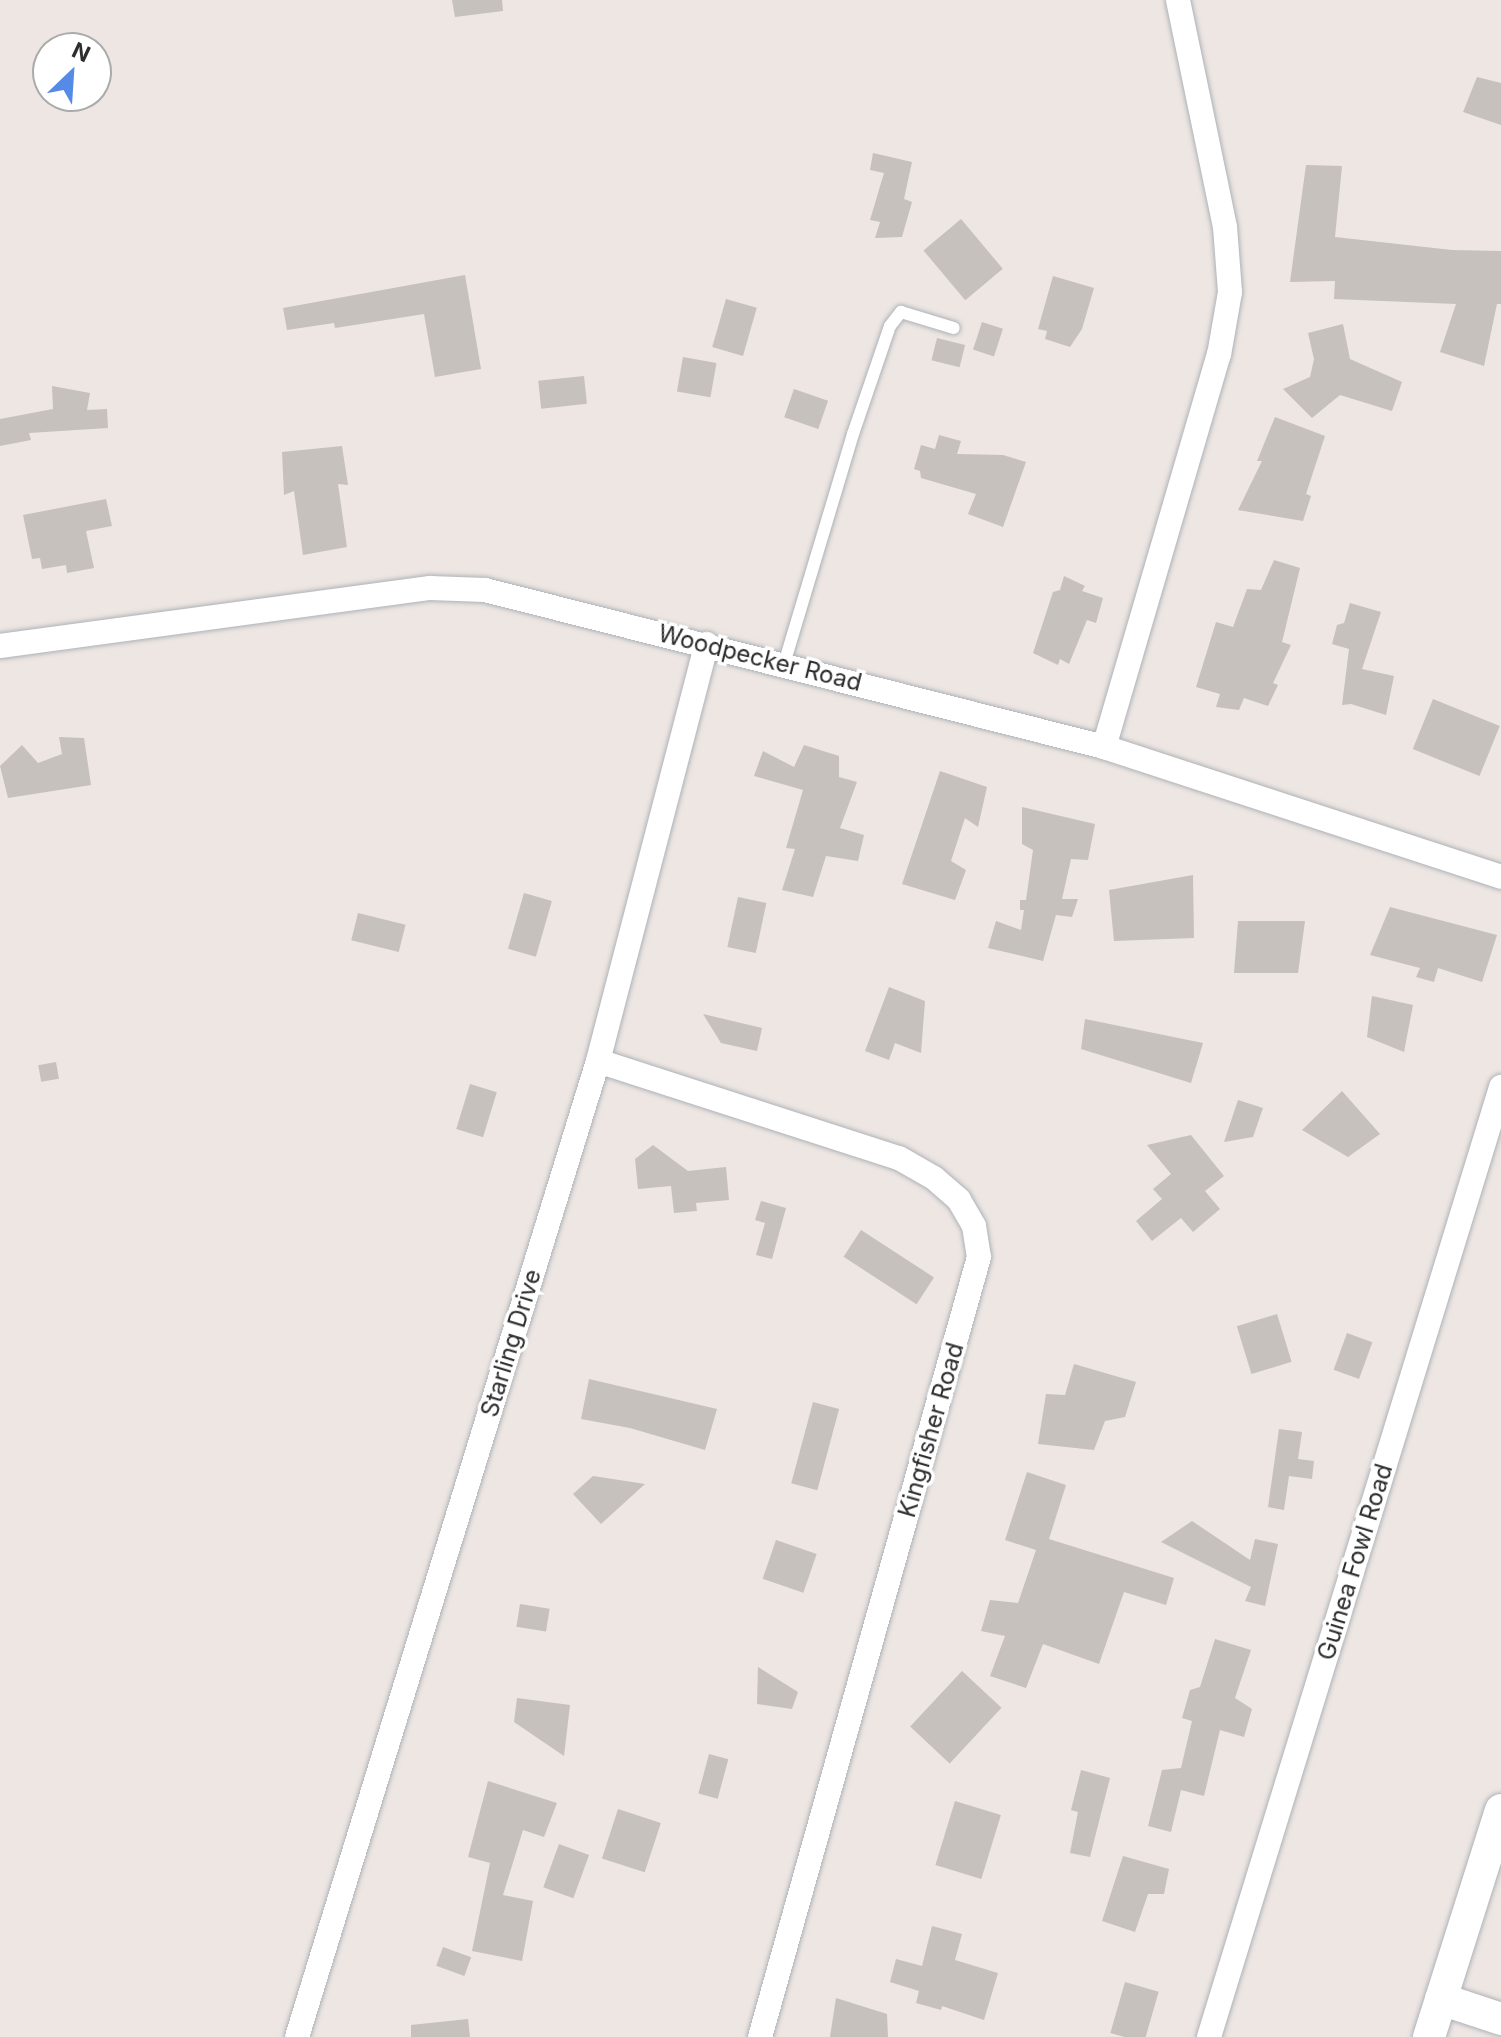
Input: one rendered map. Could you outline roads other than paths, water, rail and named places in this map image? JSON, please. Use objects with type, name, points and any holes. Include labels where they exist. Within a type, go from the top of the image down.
[{"type":"street","points":[[1104,747],[1219,355],[1230,292],[1225,227],[1178,0]]},
{"type":"street","name":"Woodpecker Road","points":[[0,646],[430,588],[485,590],[1104,747],[1501,877]]},
{"type":"street","name":"Starling Drive","points":[[297,2037],[598,1061],[707,644]]},
{"type":"street","name":"Kingfisher Road","points":[[598,1061],[899,1158],[934,1178],[959,1200],[974,1226],[979,1257],[760,2037]]},
{"type":"street","name":"Guinea Fowl Road","points":[[1209,2037],[1501,1087]]},
{"type":"street","points":[[1429,2037],[1501,1810]]},
{"type":"street","points":[[1441,1999],[1501,2019]]},
{"type":"lane","points":[[784,664],[853,434],[890,326],[901,312],[911,312],[954,328]]}]
